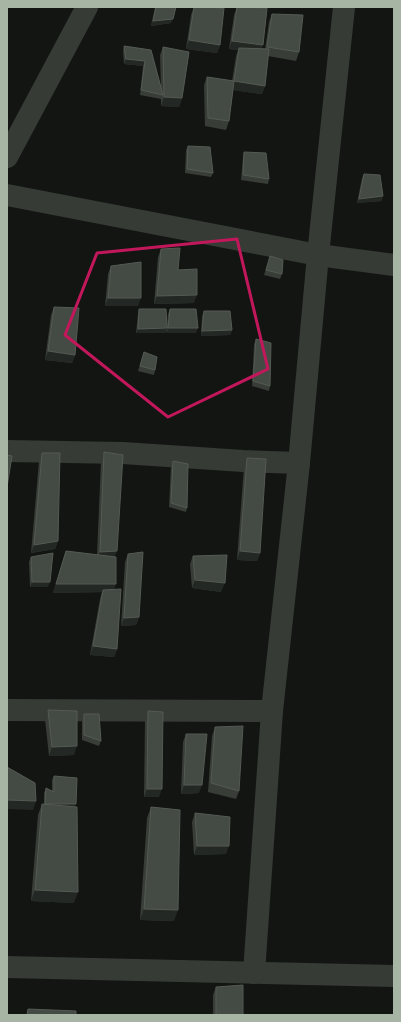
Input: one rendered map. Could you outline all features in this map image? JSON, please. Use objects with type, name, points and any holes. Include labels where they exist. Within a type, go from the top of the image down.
[{"type":"street","points":[[7,157],[87,7]]},
{"type":"street","points":[[254,973],[272,711],[299,463],[318,255],[344,7]]},
{"type":"street","points":[[7,195],[318,255],[394,264]]},
{"type":"street","points":[[7,451],[123,453],[299,463]]},
{"type":"street","points":[[7,710],[272,711]]},
{"type":"street","points":[[7,967],[394,976]]},
{"type":"highlighted area","points":[[237,239],[268,369],[168,417],[65,335],[97,253]]},
{"type":"building","points":[[156,7],[176,7],[173,19],[153,21]]},
{"type":"building","points":[[194,7],[224,8],[220,45],[189,40]]},
{"type":"building","points":[[237,7],[267,8],[263,45],[232,41]]},
{"type":"building","points":[[272,14],[303,15],[299,52],[267,47]]},
{"type":"building","points":[[124,46],[151,50],[163,95],[141,90],[145,61],[126,59]]},
{"type":"building","points":[[163,47],[189,52],[182,98],[164,97]]},
{"type":"building","points":[[239,48],[269,49],[265,86],[234,81]]},
{"type":"building","points":[[207,77],[234,81],[229,121],[208,118]]},
{"type":"building","points":[[188,146],[210,147],[213,173],[187,169]]},
{"type":"building","points":[[244,152],[266,153],[269,179],[243,175]]},
{"type":"building","points":[[364,174],[380,175],[383,196],[359,199]]},
{"type":"building","points":[[180,248],[178,270],[197,269],[197,295],[157,296],[161,249]]},
{"type":"building","points":[[270,256],[283,260],[282,274],[266,270]]},
{"type":"building","points":[[141,262],[141,298],[108,298],[111,266]]},
{"type":"building","points":[[54,307],[79,308],[75,355],[48,351]]},
{"type":"building","points":[[139,309],[166,309],[167,328],[138,329]]},
{"type":"building","points":[[170,309],[196,309],[198,328],[168,328]]},
{"type":"building","points":[[204,311],[230,311],[232,330],[202,331]]},
{"type":"building","points":[[256,339],[271,343],[270,386],[253,381]]},
{"type":"building","points":[[144,352],[157,357],[155,370],[140,366]]},
{"type":"building","points":[[104,452],[123,455],[117,551],[100,552]]},
{"type":"building","points":[[42,453],[60,453],[58,541],[34,545]]},
{"type":"building","points":[[7,455],[12,456],[7,487]]},
{"type":"building","points":[[247,458],[266,459],[260,553],[240,551]]},
{"type":"building","points":[[173,461],[188,464],[187,508],[171,503]]},
{"type":"building","points":[[66,551],[116,557],[116,584],[56,584]]},
{"type":"building","points":[[143,552],[139,617],[124,618],[128,554]]},
{"type":"building","points":[[53,553],[50,582],[32,582],[31,557]]},
{"type":"building","points":[[227,555],[225,583],[195,580],[193,556]]},
{"type":"building","points":[[121,589],[117,649],[93,646],[103,590]]},
{"type":"building","points":[[48,710],[77,711],[77,746],[52,747]]},
{"type":"building","points":[[148,711],[163,712],[162,789],[147,789]]},
{"type":"building","points":[[84,714],[99,714],[101,741],[84,735]]},
{"type":"building","points":[[243,726],[239,791],[211,783],[215,727]]},
{"type":"building","points":[[186,734],[207,734],[202,785],[184,785]]},
{"type":"building","points":[[7,767],[35,783],[36,801],[7,800]]},
{"type":"building","points":[[54,776],[77,778],[76,804],[45,804],[46,788],[54,792]]},
{"type":"building","points":[[42,804],[77,807],[78,892],[35,890]]},
{"type":"building","points":[[151,807],[180,810],[178,910],[144,909]]},
{"type":"building","points":[[195,813],[230,817],[229,846],[197,846]]},
{"type":"building","points":[[243,985],[243,1015],[216,1015],[216,987]]},
{"type":"building","points":[[28,1009],[76,1011],[76,1015],[27,1015]]}]
